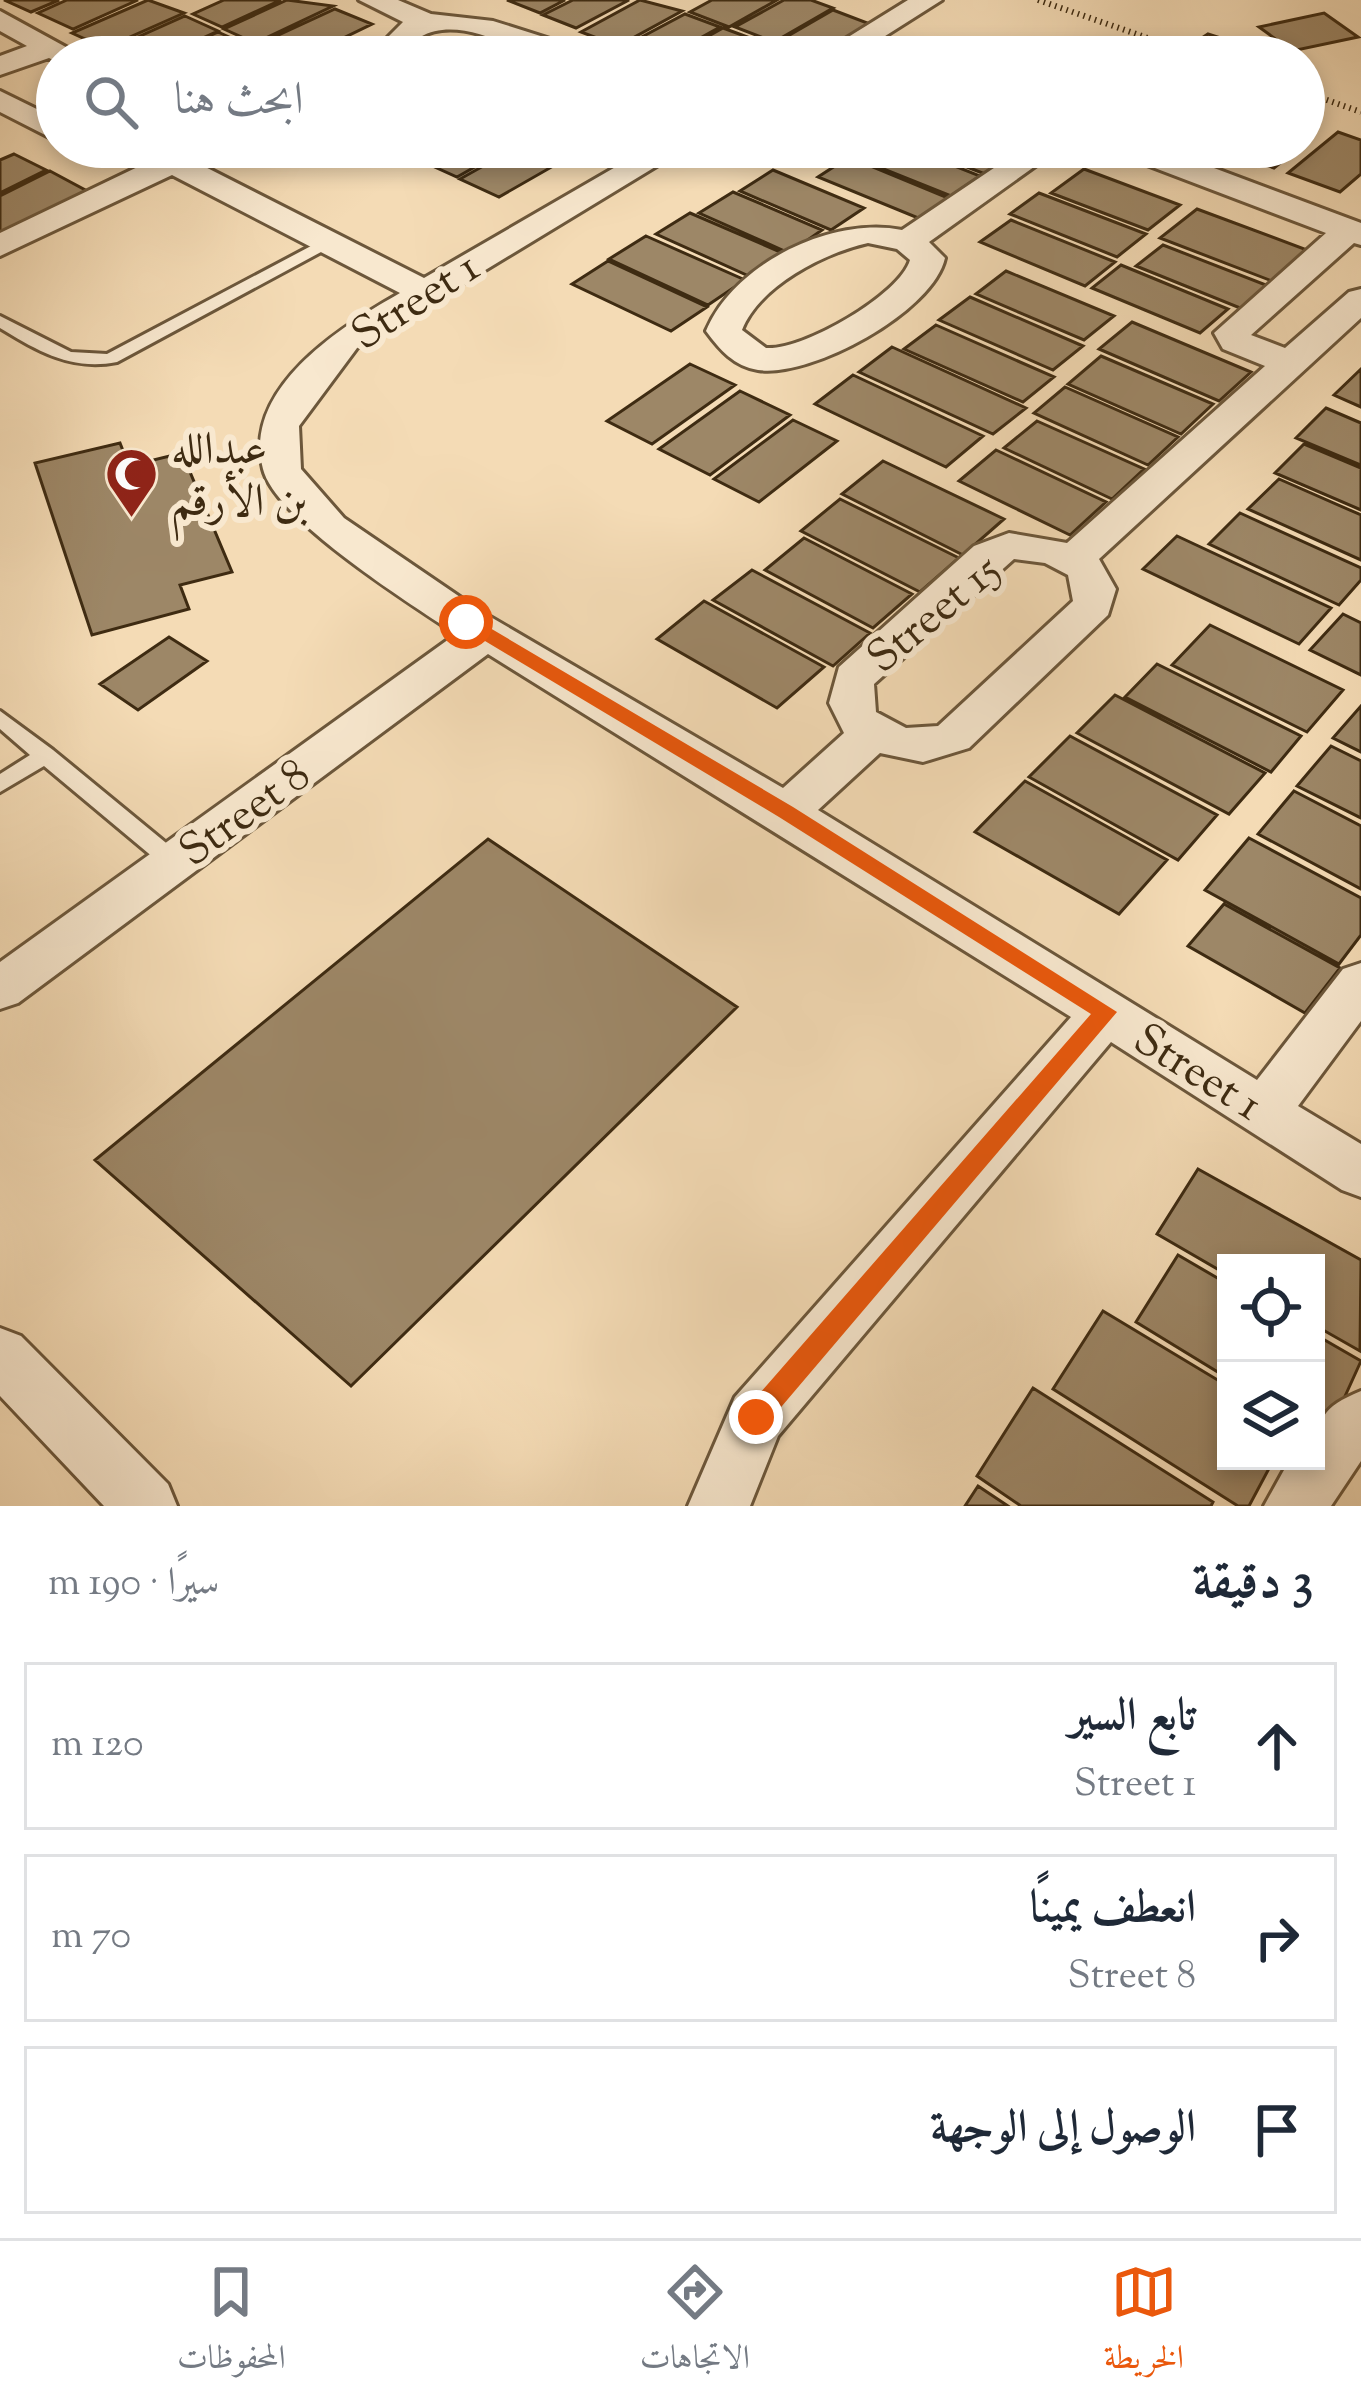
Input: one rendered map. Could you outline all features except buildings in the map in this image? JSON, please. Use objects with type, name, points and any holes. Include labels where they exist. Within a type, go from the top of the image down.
[{"type":"street","points":[[373,0],[419,18],[472,16],[521,36]]},
{"type":"street","points":[[866,36],[925,0]]},
{"type":"street","points":[[403,36],[419,18]]},
{"type":"street","points":[[0,20],[36,39]]},
{"type":"street","points":[[0,66],[36,58]]},
{"type":"street","points":[[0,100],[36,120]]},
{"type":"street","points":[[0,246],[135,168]]},
{"type":"street","points":[[183,168],[421,290]]},
{"type":"street","name":"Street 1","points":[[635,168],[421,290],[344,340],[302,389],[280,427],[282,471],[330,527],[486,634],[786,812],[1361,1173]]},
{"type":"street","points":[[908,241],[928,258],[917,283],[823,351],[768,358],[730,341],[724,331],[734,305],[824,244],[868,233],[908,241],[1015,168]]},
{"type":"street","points":[[1185,168],[1355,232],[1232,333],[1236,340],[1289,363]]},
{"type":"street","points":[[1074,560],[1361,299]]},
{"type":"street","name":"Street 15","points":[[1010,546],[1030,547],[1074,560],[1093,576],[1098,590],[1093,605],[955,738],[922,746],[873,733],[853,716],[849,695],[854,679],[988,556],[1010,546]]},
{"type":"street","name":"Street 8","points":[[0,989],[486,634]]},
{"type":"street","name":"Street 15","points":[[786,812],[873,733]]},
{"type":"street","points":[[1264,1111],[1361,983]]},
{"type":"street","points":[[718,1506],[756,1417],[1106,1012]]},
{"type":"street","points":[[0,1355],[146,1506]]},
{"type":"street","points":[[1295,1506],[1350,1425],[1361,1420]]},
{"type":"lane","points":[[0,321],[65,359],[89,363],[111,358],[328,242]]},
{"type":"lane","points":[[0,718],[174,862]]},
{"type":"lane","points":[[0,784],[46,755]]},
{"type":"path","points":[[1038,0],[1142,36]]},
{"type":"path","points":[[1325,99],[1361,112]]},
{"type":"place","name":"عبدالله بن الأرقم","points":[[132,519]]},
{"type":"route","points":[[466,622],[786,812],[1106,1012],[756,1417]]}]
